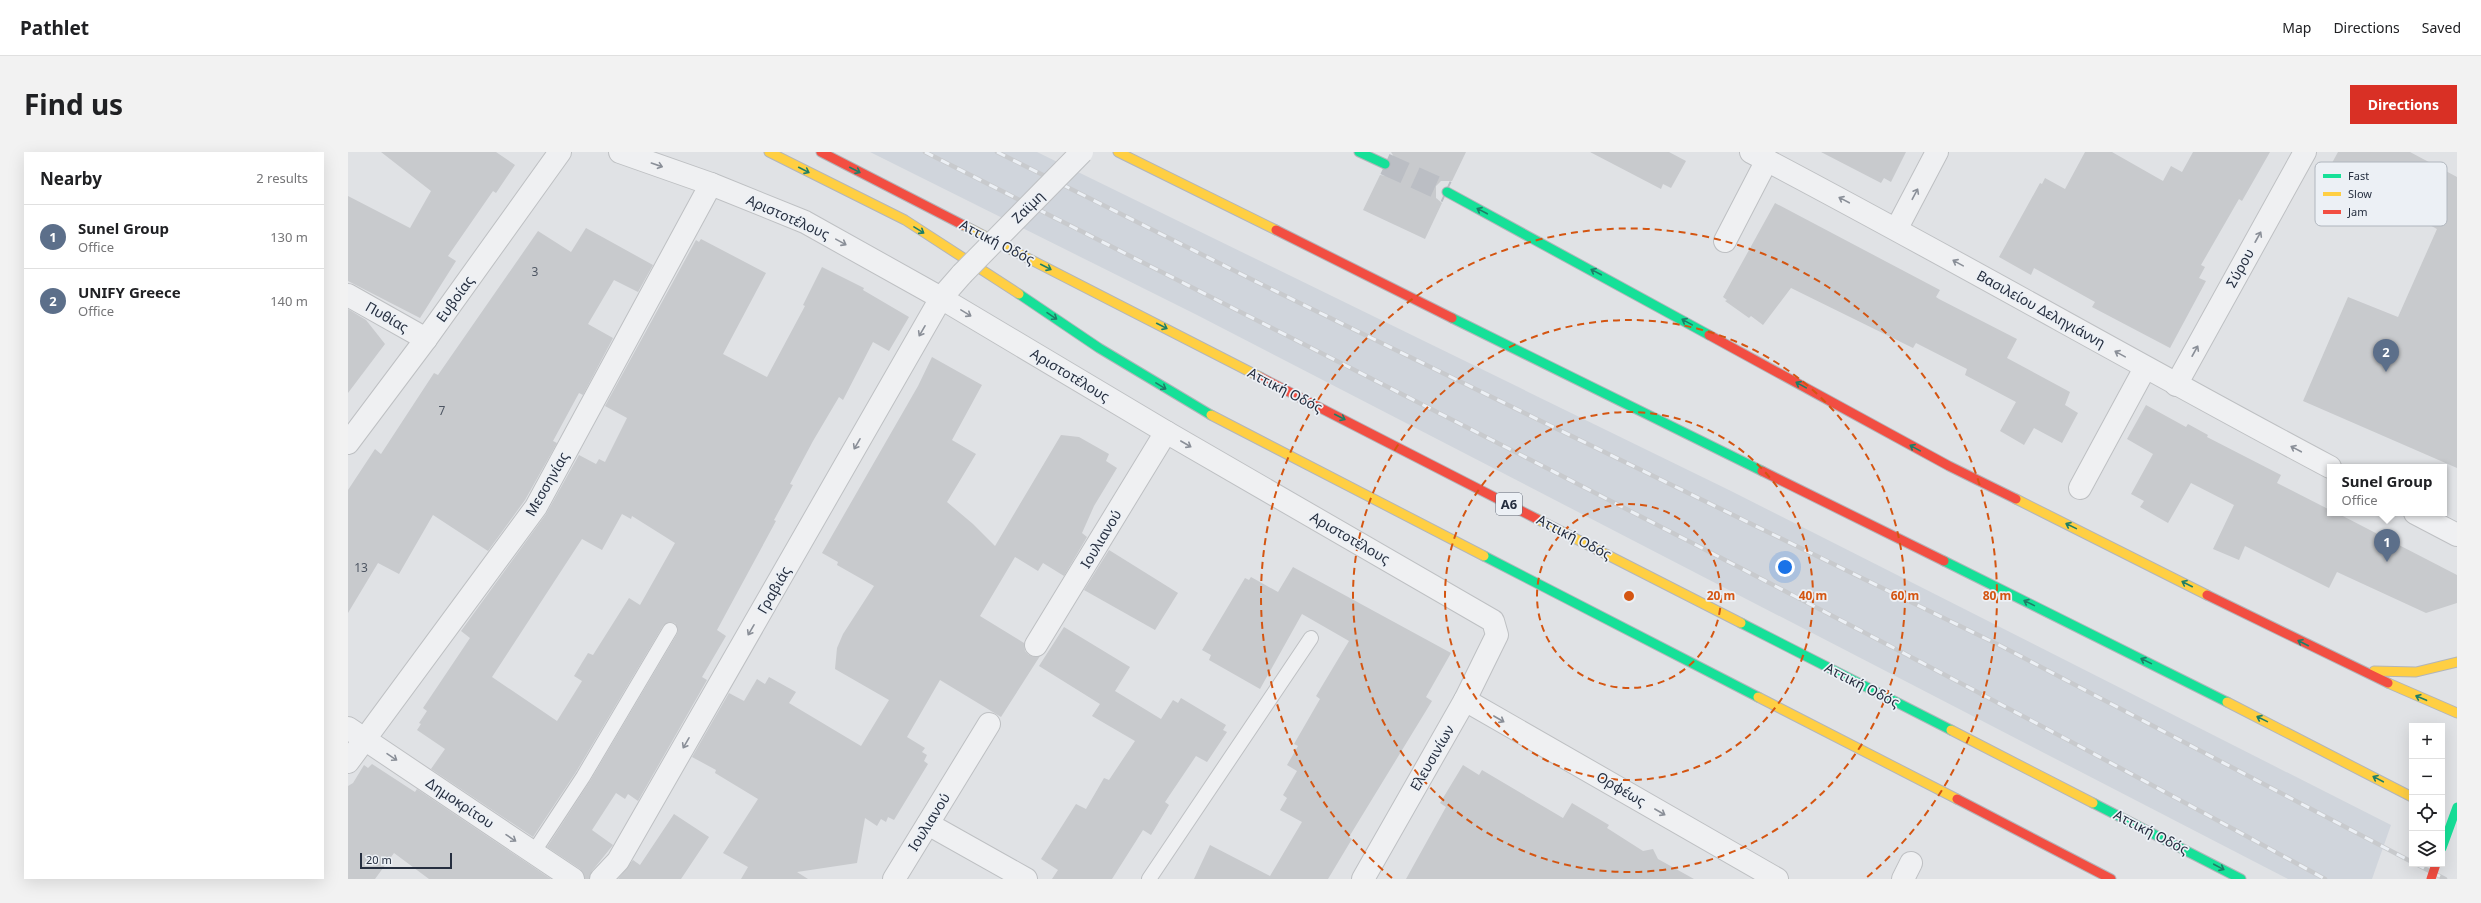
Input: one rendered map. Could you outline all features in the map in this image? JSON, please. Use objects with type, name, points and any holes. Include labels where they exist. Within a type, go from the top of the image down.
[{"type":"main road","points":[[769,152],[905,220],[997,279],[1099,348],[1213,416],[2111,879]]},
{"type":"main road","name":"Αττική Οδός","points":[[821,152],[2241,879]]},
{"type":"main road","points":[[1118,152],[2322,749],[2409,795]]},
{"type":"main road","points":[[1359,152],[1385,164]]},
{"type":"main road","points":[[1447,192],[1949,466],[2354,668],[2457,713]]},
{"type":"main road","points":[[2354,668],[2388,674],[2422,672],[2457,662]]},
{"type":"main road","points":[[2445,840],[2457,807]]},
{"type":"main road","points":[[2445,816],[2457,822]]},
{"type":"main road","points":[[2431,879],[2435,867]]},
{"type":"street","name":"Ευβοίας","points":[[348,443],[426,339],[560,152]]},
{"type":"street","name":"Αριστοτέλους","points":[[620,152],[711,184],[805,222],[941,298],[1166,432],[1493,621],[1497,635]]},
{"type":"street","name":"Ζαϊμη","points":[[941,298],[962,274],[1082,152]]},
{"type":"street","points":[[1896,228],[1937,152]]},
{"type":"street","name":"Σύρου","points":[[2176,385],[2305,152]]},
{"type":"street","points":[[1725,241],[1759,156]]},
{"type":"street","name":"Βασιλείου Δεληγιάννη","points":[[1759,156],[1896,228],[2145,368],[2327,465]]},
{"type":"street","name":"Μεσσηνίας","points":[[348,762],[356,733],[536,507],[711,184]]},
{"type":"street","name":"Πυθίας","points":[[348,295],[426,339]]},
{"type":"street","name":"Γραβιάς","points":[[601,879],[618,861],[941,298]]},
{"type":"street","points":[[2080,488],[2145,368]]},
{"type":"street","name":"Ιουλιανού","points":[[1036,645],[1166,432]]},
{"type":"street","points":[[2421,516],[2457,535]]},
{"type":"street","name":"Ελευσινίων","points":[[1363,879],[1465,700],[1497,635]]},
{"type":"street","name":"Ορφέως","points":[[1465,700],[1777,879]]},
{"type":"street","name":"Ιουλιανού","points":[[894,879],[989,724]]},
{"type":"street","name":"Δημοκρίτου","points":[[356,733],[573,879]]},
{"type":"street","points":[[928,824],[1026,879]]},
{"type":"lane","points":[[534,853],[583,777],[670,630]]},
{"type":"lane","points":[[1149,879],[1311,638]]},
{"type":"shaded area","points":[[870,152],[1037,152],[1731,491],[2391,825],[2372,879],[2288,879],[1197,315]]},
{"type":"building","points":[[381,152],[496,152],[515,165],[496,193],[493,191],[448,256],[456,261],[420,318],[348,281],[348,196],[410,228],[431,191]]},
{"type":"building","points":[[1391,152],[1466,152],[1452,181],[1441,181],[1436,186],[1436,198],[1442,203],[1425,239],[1363,210],[1380,175],[1387,176],[1396,170],[1397,162]]},
{"type":"building","points":[[1590,152],[1669,152],[1686,161],[1671,188],[1663,184],[1661,189]]},
{"type":"building","points":[[1821,152],[1906,152],[1891,182],[1884,178],[1881,183]]},
{"type":"building","points":[[2085,152],[2112,152],[2163,181],[2171,166],[2182,172],[2193,152],[2270,152],[2242,201],[2239,199],[2201,265],[2205,267],[2199,278],[2206,281],[2170,348],[2092,307],[2095,302],[2034,268],[2031,275],[1999,257],[2040,183],[2042,184],[2045,178],[2065,189]]},
{"type":"building","points":[[2338,152],[2410,152],[2429,162],[2332,162]]},
{"type":"building","points":[[2447,172],[2457,177],[2457,468],[2303,401],[2348,297],[2398,317],[2437,229],[2432,226],[2447,226]]},
{"type":"building","points":[[1775,203],[1940,290],[1936,297],[1939,299],[2017,339],[2007,358],[2070,392],[2065,405],[2078,413],[2062,443],[2034,428],[2024,445],[2000,431],[2016,402],[1965,375],[1967,369],[1916,343],[1913,348],[1791,288],[1763,325],[1751,316],[1749,318],[1725,301],[1727,300],[1723,297]]},
{"type":"building","points":[[586,228],[653,265],[638,292],[614,280],[588,324],[613,338],[583,395],[579,393],[553,441],[557,443],[525,500],[488,551],[433,515],[399,574],[378,563],[348,613],[348,490],[375,449],[381,454],[434,373],[438,375],[538,231],[571,252]]},
{"type":"building","points":[[701,239],[766,273],[723,354],[767,377],[805,306],[803,305],[822,267],[864,288],[863,290],[909,317],[889,351],[873,342],[843,400],[839,397],[813,441],[790,484],[793,485],[774,520],[776,521],[717,630],[726,636],[702,677],[707,680],[638,801],[628,794],[625,799],[616,793],[592,830],[613,845],[592,871],[589,879],[585,879],[580,869],[547,847],[590,781],[677,634],[678,630],[675,623],[670,622],[663,626],[576,772],[533,837],[431,769],[445,749],[417,730],[421,724],[419,723],[427,711],[423,708],[470,638],[461,631],[546,514],[579,455],[596,464],[599,459],[605,462],[627,418],[605,406],[696,240],[699,242]],"holes":[[[622,514],[631,519],[632,516],[675,543],[640,605],[629,598],[593,655],[588,653],[574,676],[582,681],[557,721],[492,677],[582,539],[602,550]]]},
{"type":"building","points":[[348,309],[366,320],[385,344],[348,393]]},
{"type":"building","points":[[932,357],[982,385],[952,440],[976,454],[947,502],[973,524],[995,546],[1061,435],[1079,437],[1109,454],[1106,461],[1117,468],[1094,506],[1082,533],[1087,537],[1064,576],[1043,563],[1038,571],[1015,557],[980,616],[1024,643],[1025,651],[1029,655],[1040,656],[1001,717],[940,680],[907,737],[925,748],[922,752],[927,755],[924,761],[928,764],[894,820],[888,817],[886,822],[881,819],[877,826],[865,818],[857,863],[797,872],[808,879],[741,879],[748,867],[723,853],[758,799],[715,773],[716,770],[692,757],[729,693],[744,701],[757,679],[765,684],[769,677],[796,692],[789,703],[861,746],[889,700],[835,669],[837,648],[843,634],[874,586],[837,565],[838,562],[822,553],[918,386]]},
{"type":"building","points":[[2146,405],[2186,427],[2188,424],[2208,435],[2207,437],[2281,475],[2277,483],[2327,508],[2327,516],[2343,516],[2457,575],[2457,603],[2426,613],[2337,572],[2329,588],[2245,546],[2239,560],[2213,549],[2234,505],[2191,483],[2168,523],[2140,507],[2144,501],[2131,494],[2153,454],[2127,439]]},
{"type":"building","points":[[1109,550],[1178,593],[1155,630],[1084,590]]},
{"type":"building","points":[[1293,567],[1451,653],[1426,697],[1432,701],[1349,837],[1352,839],[1328,879],[1194,879],[1210,845],[1270,876],[1302,822],[1280,810],[1287,798],[1283,795],[1297,771],[1287,765],[1298,746],[1294,744],[1320,699],[1316,696],[1349,641],[1302,614],[1260,689],[1209,660],[1211,655],[1202,650],[1245,578],[1249,580],[1251,577],[1278,592]]},
{"type":"building","points":[[1064,627],[1130,667],[1115,691],[1161,719],[1173,700],[1178,703],[1181,698],[1226,725],[1223,730],[1227,732],[1207,762],[1196,756],[1165,802],[1169,805],[1151,835],[1143,830],[1112,879],[1052,879],[1058,870],[1041,859],[1076,804],[1086,809],[1104,778],[1109,780],[1135,741],[1092,716],[1100,704],[1039,666]]},
{"type":"building","points":[[372,764],[415,792],[417,789],[551,879],[429,879],[394,853],[375,879],[348,879],[348,786],[353,783],[364,765],[368,768]]},
{"type":"building","points":[[1463,765],[1479,775],[1482,770],[1563,818],[1572,803],[1609,825],[1607,828],[1643,851],[1653,849],[1658,859],[1694,879],[1406,879],[1446,807],[1440,803]]},
{"type":"building","points":[[674,814],[709,837],[681,879],[618,879],[633,860],[640,865]]},
{"type":"tunnel","points":[[1385,164],[1447,192]]},
{"type":"railway","points":[[925,152],[1628,510],[1978,692],[2325,879]]},
{"type":"railway","points":[[997,152],[1261,284],[2003,647],[2409,860]]},
{"type":"railway","points":[[2422,867],[2445,879]]},
{"type":"traffic: fast","points":[[1359,152],[1385,164]]},
{"type":"traffic: fast","points":[[1447,192],[1709,335]]},
{"type":"traffic: fast","points":[[1019,294],[1099,348],[1211,415]]},
{"type":"traffic: fast","points":[[1452,318],[1762,471]]},
{"type":"traffic: fast","points":[[1484,556],[1758,697]]},
{"type":"traffic: fast","points":[[1944,561],[2227,702]]},
{"type":"traffic: fast","points":[[1741,623],[1951,730]]},
{"type":"traffic: fast","points":[[2093,803],[2241,879]]},
{"type":"traffic: fast","points":[[2445,840],[2457,807]]},
{"type":"traffic: slow","points":[[769,152],[905,220],[1019,294]]},
{"type":"traffic: slow","points":[[1118,152],[1276,230]]},
{"type":"traffic: slow","points":[[963,225],[1260,377]]},
{"type":"traffic: slow","points":[[1211,415],[1484,556]]},
{"type":"traffic: slow","points":[[2016,499],[2207,595]]},
{"type":"traffic: slow","points":[[1537,519],[1741,623]]},
{"type":"traffic: slow","points":[[2374,671],[2416,672],[2457,662]]},
{"type":"traffic: slow","points":[[2388,683],[2457,713]]},
{"type":"traffic: slow","points":[[1758,697],[1957,799]]},
{"type":"traffic: slow","points":[[2227,702],[2409,795]]},
{"type":"traffic: slow","points":[[1951,730],[2093,803]]},
{"type":"traffic: jam","points":[[821,152],[963,225]]},
{"type":"traffic: jam","points":[[1276,230],[1452,318]]},
{"type":"traffic: jam","points":[[1709,335],[1949,466],[2016,499]]},
{"type":"traffic: jam","points":[[1260,377],[1537,519]]},
{"type":"traffic: jam","points":[[1762,471],[1944,561]]},
{"type":"traffic: jam","points":[[2207,595],[2388,683]]},
{"type":"traffic: jam","points":[[1957,799],[2111,879]]},
{"type":"traffic: jam","points":[[2431,879],[2435,867]]},
{"type":"place","name":"UNIFY Greece","points":[[2386,372]]},
{"type":"place","name":"Sunel Group","points":[[2387,562]]}]
